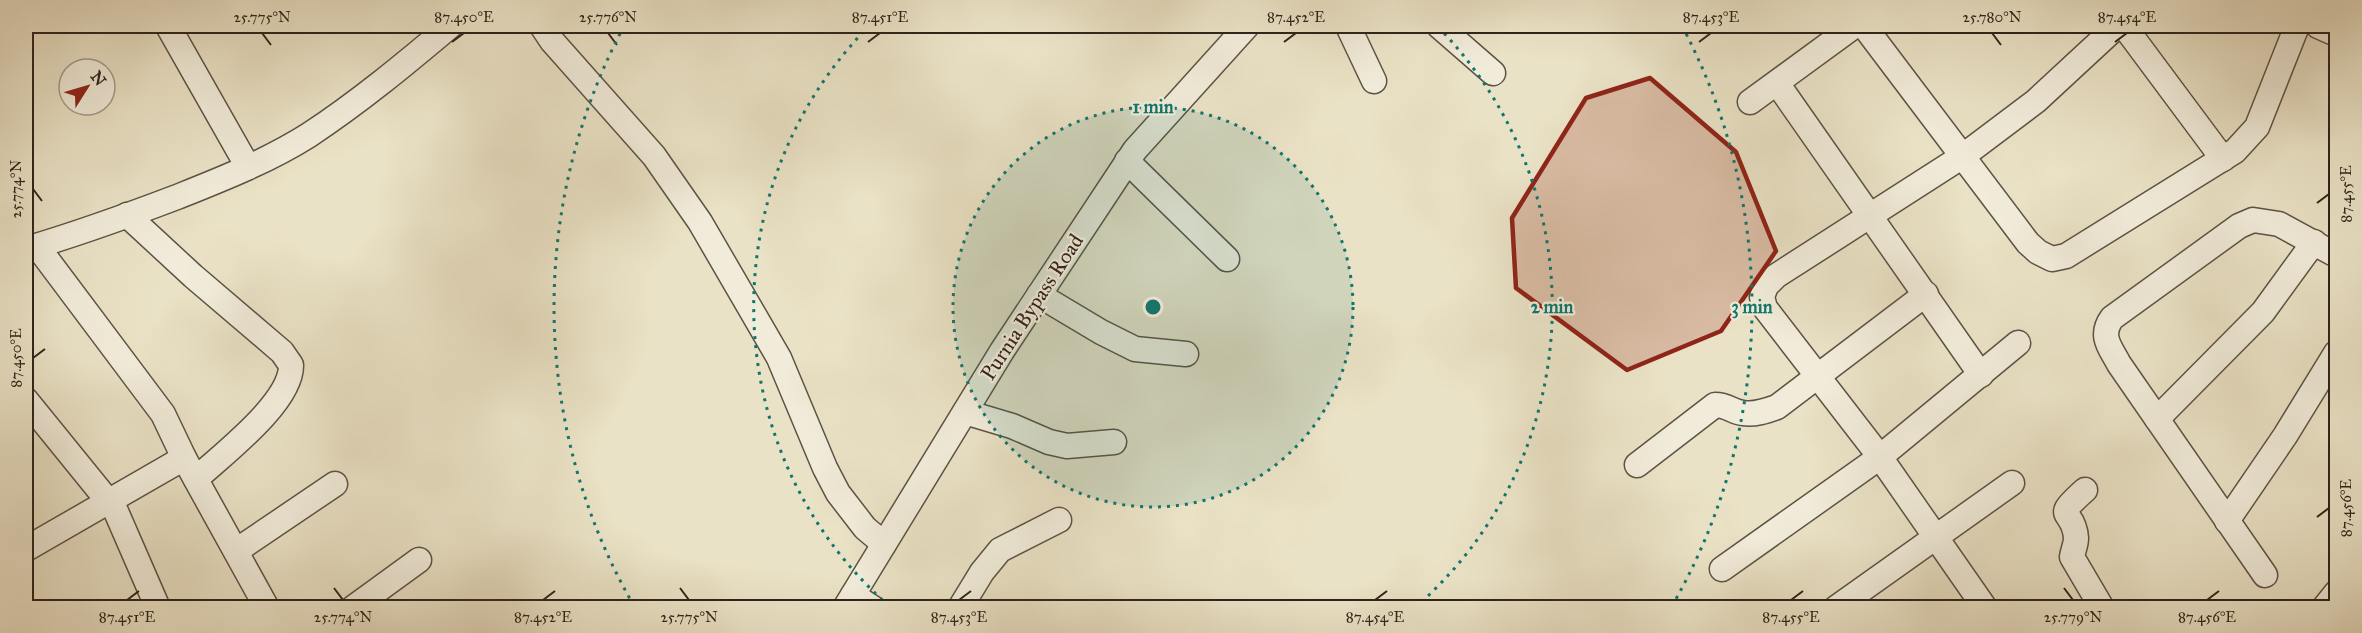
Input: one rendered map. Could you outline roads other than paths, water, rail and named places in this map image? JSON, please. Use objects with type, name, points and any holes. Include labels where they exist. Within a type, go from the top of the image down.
[{"type":"street","points":[[168,26],[248,167]]},
{"type":"street","points":[[267,608],[155,402],[31,248],[127,215],[248,167],[308,135],[401,68],[450,26]]},
{"type":"street","points":[[542,26],[552,41],[654,156],[700,222],[779,357],[825,468],[838,493],[865,528],[884,544]]},
{"type":"street","name":"Purnia Bypass Road","points":[[857,603],[884,544],[965,412],[1135,150],[1247,26]]},
{"type":"street","points":[[1348,26],[1374,81]]},
{"type":"street","points":[[1439,26],[1493,72]]},
{"type":"street","points":[[1750,102],[1854,26]]},
{"type":"street","points":[[1864,26],[2028,243],[2052,260],[2066,256],[2235,151],[2257,127],[2297,26]]},
{"type":"street","points":[[1982,606],[1880,457],[1765,308],[1762,297],[1766,286],[1776,276],[1963,156],[2036,101],[2117,26]]},
{"type":"street","points":[[2124,26],[2223,159]]},
{"type":"street","points":[[2318,26],[2337,33]]},
{"type":"street","points":[[1777,83],[1981,375]]},
{"type":"street","points":[[1128,162],[1227,259]]},
{"type":"street","points":[[127,215],[282,352],[291,365],[288,385],[276,402],[196,479]]},
{"type":"street","points":[[2265,575],[2119,364],[2105,338],[2105,327],[2112,318],[2239,225],[2253,220],[2279,224],[2337,255]]},
{"type":"street","points":[[2157,419],[2263,312],[2313,242]]},
{"type":"street","points":[[1637,465],[1715,405],[1725,405],[1742,413],[1766,412],[1777,407],[1926,294]]},
{"type":"street","points":[[1039,295],[1101,332],[1136,348],[1186,354]]},
{"type":"street","points":[[1722,569],[1880,457],[2019,344]]},
{"type":"street","points":[[2227,521],[2285,436],[2337,353]]},
{"type":"street","points":[[26,400],[109,501],[158,608]]},
{"type":"street","points":[[965,412],[1012,426],[1049,442],[1067,446],[1114,442]]},
{"type":"street","points":[[26,549],[184,458]]},
{"type":"street","points":[[1836,608],[2012,483]]},
{"type":"street","points":[[236,551],[335,484]]},
{"type":"street","points":[[2085,490],[2067,506],[2065,513],[2076,538],[2072,557],[2102,608]]},
{"type":"street","points":[[960,608],[982,572],[1000,550],[1059,520]]},
{"type":"street","points":[[353,608],[419,560]]},
{"type":"street","points":[[2324,608],[2337,593]]}]
